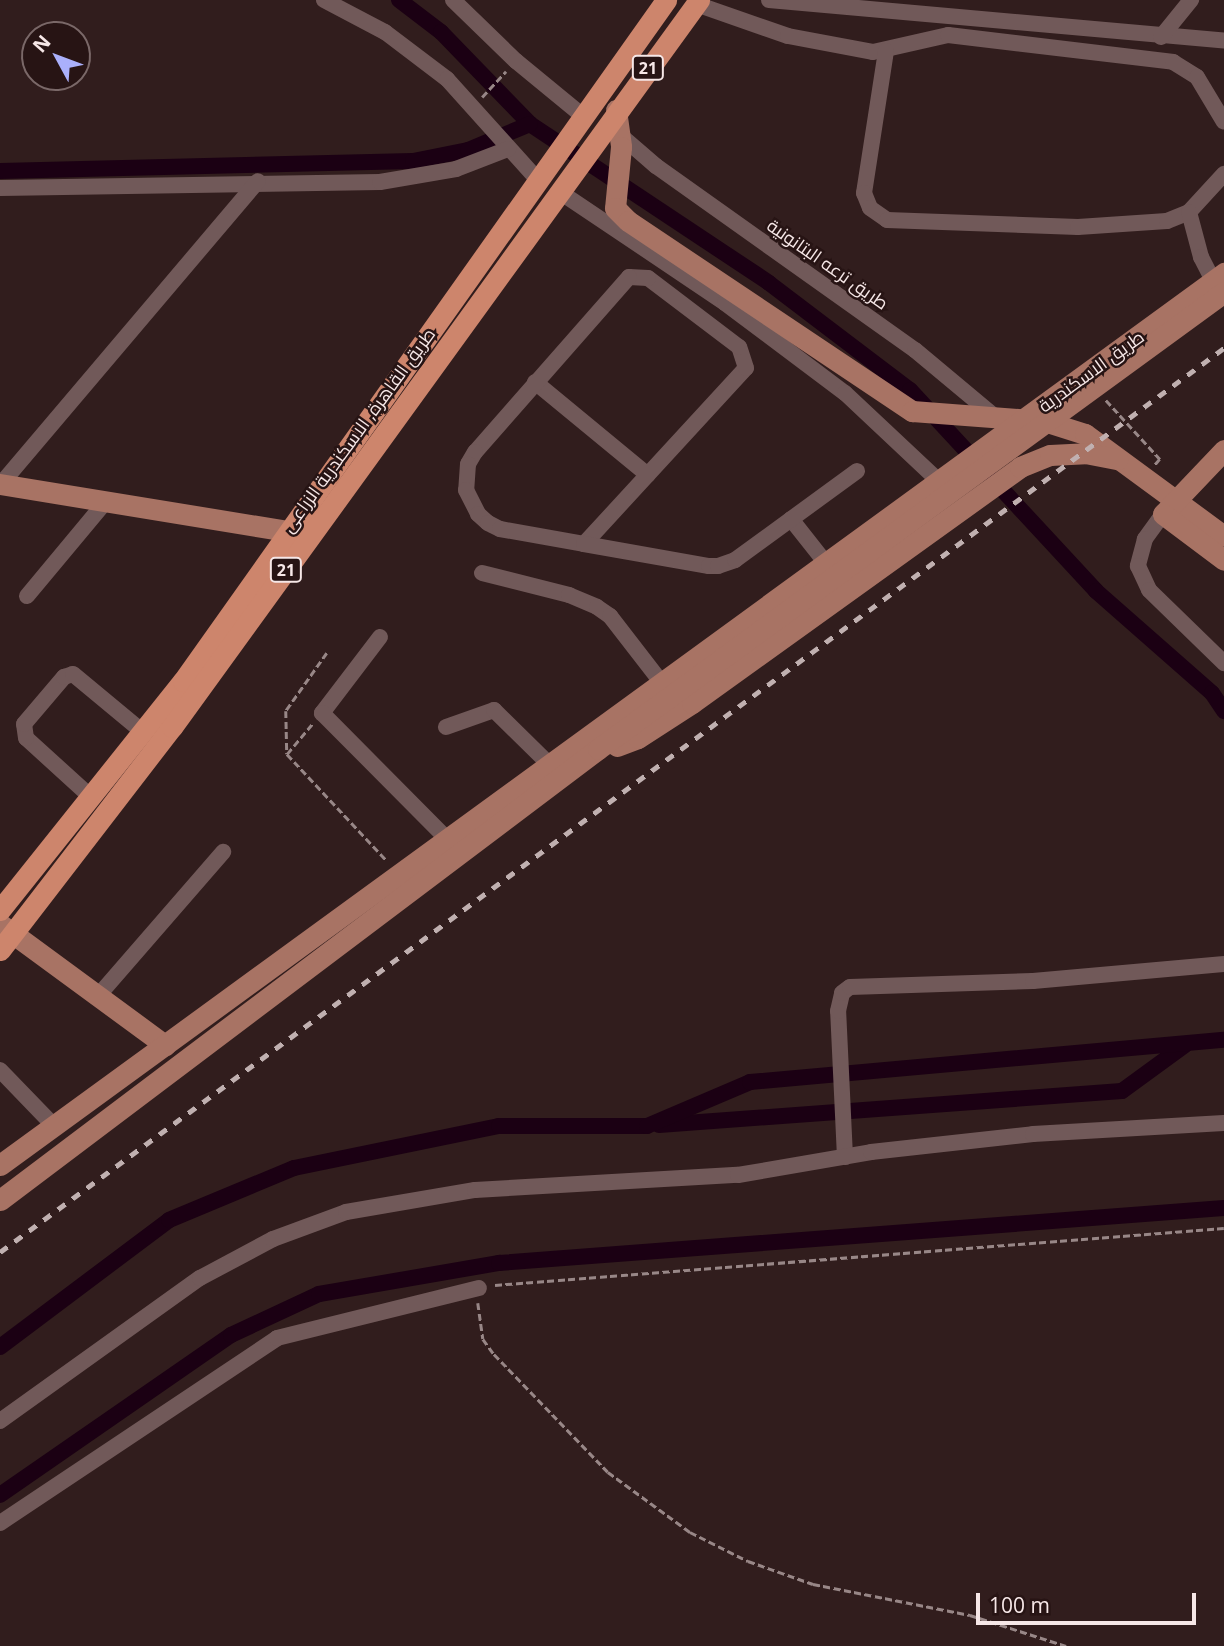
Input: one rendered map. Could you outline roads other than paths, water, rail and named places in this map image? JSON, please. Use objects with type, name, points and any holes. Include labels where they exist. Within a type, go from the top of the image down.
[{"type":"highway","name":"طريق القاهرة, الاسكندرية الزراعى","points":[[3,903],[144,733],[666,0]]},
{"type":"highway","name":"طريق القاهرة, الاسكندرية الزراعى","points":[[4,936],[119,798],[697,2]]},
{"type":"main road","points":[[616,110],[620,140],[615,208],[912,411],[1044,421],[1086,434],[1224,536]]},
{"type":"main road","name":"طريق الاسكندرية","points":[[994,452],[1011,430],[1220,285]]},
{"type":"main road","name":"طريق الاسكندرية","points":[[963,476],[1220,285]]},
{"type":"main road","points":[[1224,450],[1163,514],[1224,560]]},
{"type":"main road","points":[[598,749],[629,742],[692,704],[1020,467],[1050,455],[1073,453],[1126,461]]},
{"type":"main road","points":[[0,1165],[825,562],[941,483],[963,476]]},
{"type":"main road","points":[[0,1200],[963,476]]},
{"type":"main road","points":[[1,484],[310,535]]},
{"type":"main road","points":[[1186,491],[1224,519]]},
{"type":"main road","points":[[4,936],[98,996],[165,1045]]},
{"type":"street","points":[[324,0],[400,42],[447,79],[504,144],[543,174]]},
{"type":"street","points":[[453,0],[579,123]]},
{"type":"street","points":[[769,0],[923,6],[1161,37],[1224,41]]},
{"type":"street","points":[[1161,37],[1191,0]]},
{"type":"street","points":[[697,2],[788,36],[886,51],[933,37],[963,36],[1173,62],[1197,77],[1224,122]]},
{"type":"street","points":[[886,51],[865,184],[866,201],[881,218],[895,222],[1078,227],[1167,220],[1189,212],[1224,174]]},
{"type":"street","name":"طريق ترعه البتانونية","points":[[620,140],[915,350],[1011,430]]},
{"type":"street","points":[[0,188],[115,189],[258,181],[380,182],[456,169],[504,144]]},
{"type":"street","points":[[1,484],[258,181]]},
{"type":"street","points":[[563,188],[845,393],[941,483]]},
{"type":"street","points":[[1189,212],[1220,285]]},
{"type":"street","points":[[584,544],[746,368],[739,347],[639,275],[621,284],[475,452],[468,464],[466,490],[478,514],[500,529],[584,544],[718,566],[735,560],[857,471]]},
{"type":"street","points":[[535,382],[648,475]]},
{"type":"street","points":[[27,596],[107,500]]},
{"type":"street","points":[[1163,514],[1145,539],[1138,566],[1149,590],[1224,663]]},
{"type":"street","points":[[791,519],[825,562]]},
{"type":"street","points":[[482,573],[569,595],[597,607],[610,616],[661,682]]},
{"type":"street","points":[[380,637],[322,713],[447,839]]},
{"type":"street","points":[[92,798],[26,738],[24,723],[64,677],[72,674],[144,733]]},
{"type":"street","points":[[446,727],[494,710],[549,764]]},
{"type":"street","points":[[98,996],[223,852]]},
{"type":"street","points":[[845,1157],[838,1011],[842,993],[856,986],[1033,981],[1224,964]]},
{"type":"street","points":[[0,1070],[54,1126]]},
{"type":"street","points":[[0,1421],[200,1278],[273,1239],[346,1212],[475,1190],[738,1175],[845,1157],[1033,1134],[1224,1123]]},
{"type":"street","points":[[0,1523],[277,1338],[480,1288]]},
{"type":"waterway","points":[[399,0],[441,32],[530,124],[769,283],[910,390],[1096,591],[1212,693],[1224,711]]},
{"type":"waterway","points":[[0,171],[413,161],[468,150],[530,124]]},
{"type":"waterway","points":[[0,1347],[169,1220],[294,1168],[499,1126],[647,1126],[750,1082],[1224,1040]]},
{"type":"waterway","points":[[659,1125],[1122,1091],[1185,1045]]},
{"type":"waterway","points":[[0,1495],[231,1335],[319,1294],[499,1263],[1224,1208]]},
{"type":"railway","points":[[0,1252],[1224,348]]}]
